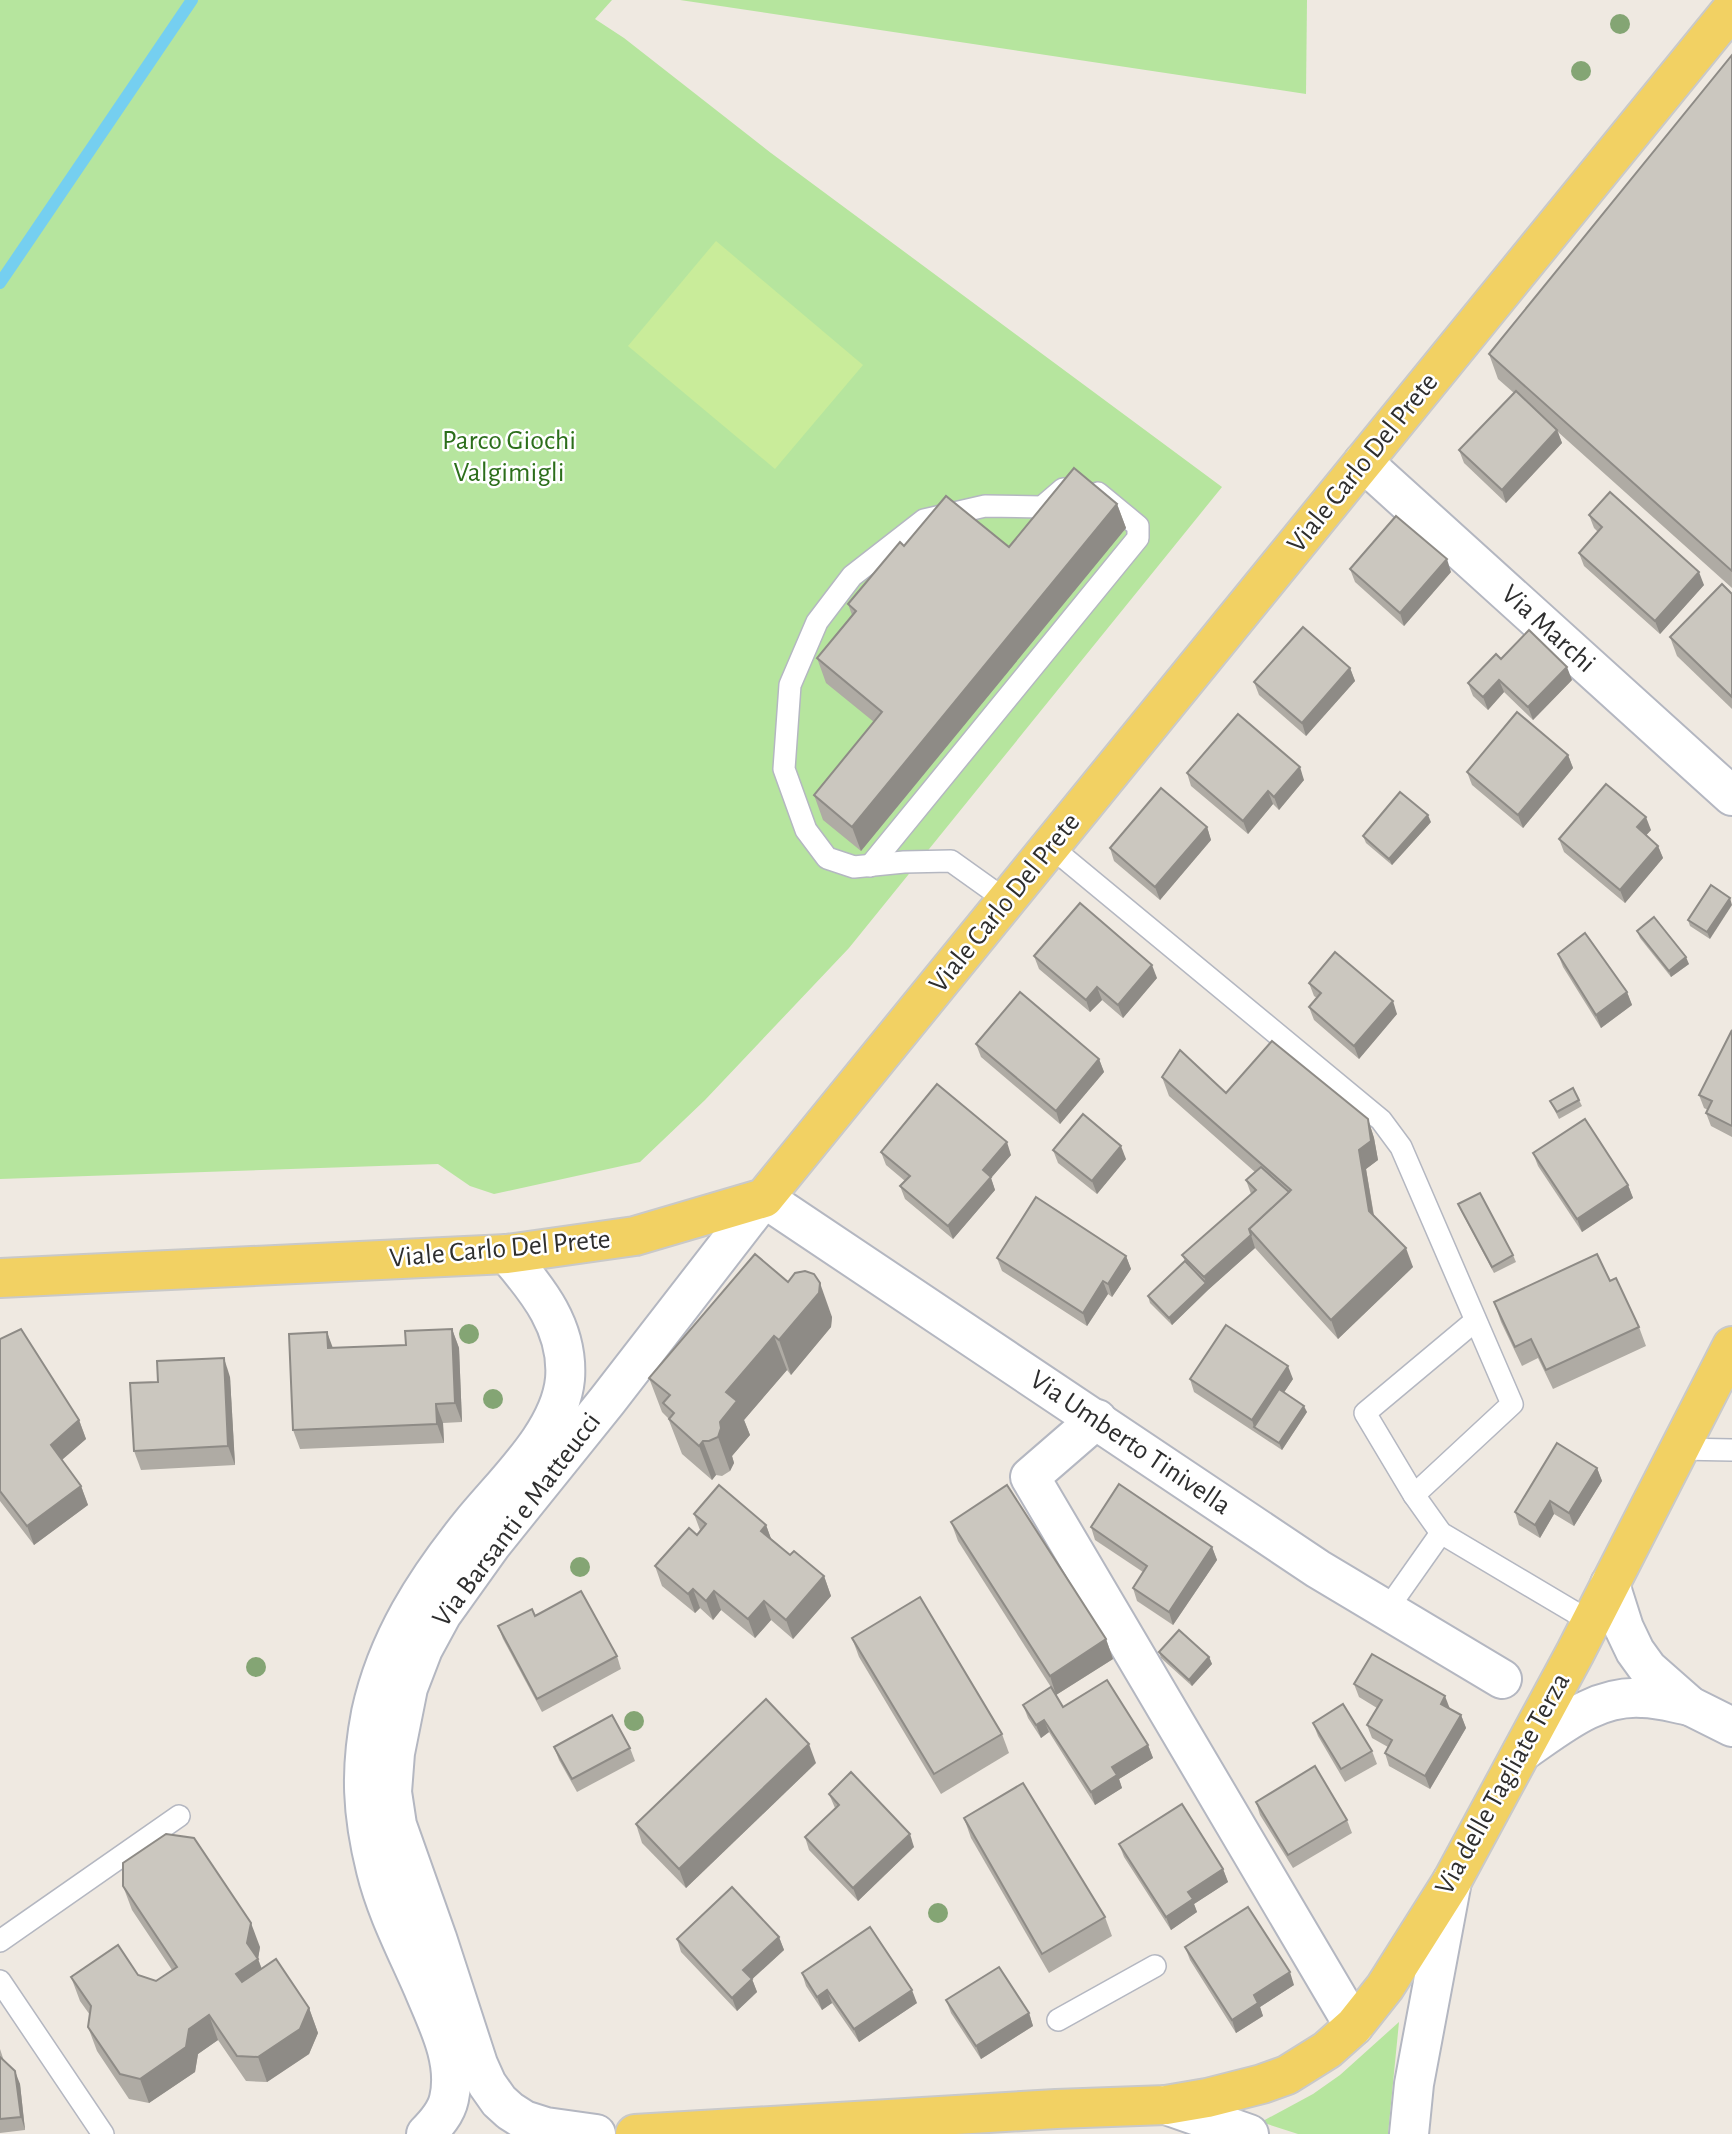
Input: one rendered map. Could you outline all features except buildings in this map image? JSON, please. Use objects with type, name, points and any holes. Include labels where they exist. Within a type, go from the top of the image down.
[{"type":"main road","name":"Viale Carlo Del Prete","points":[[0,1278],[507,1254],[635,1236],[764,1198],[1732,9]]},
{"type":"main road","name":"Via delle Tagliate Terza","points":[[1166,2105],[1236,2092],[1287,2075],[1327,2050],[1354,2026],[1385,1987],[1452,1881],[1522,1752],[1732,1346]]},
{"type":"main road","points":[[635,2134],[1166,2105]]},
{"type":"street","name":"Via Marchi","points":[[1363,462],[1732,796]]},
{"type":"street","name":"Via Umberto Tinivella","points":[[764,1198],[1307,1561],[1502,1679]]},
{"type":"street","name":"Via Barsanti e Matteucci","points":[[596,2134],[546,2127],[524,2120],[499,2101],[487,2084],[397,1825],[392,1792],[395,1753],[408,1688],[423,1649],[442,1614],[492,1544],[764,1198]]},
{"type":"street","name":"Via Barsanti e Matteucci","points":[[426,2134],[443,2114],[449,2100],[451,2071],[439,2026],[377,1873],[367,1833],[362,1781],[373,1704],[407,1617],[441,1564],[541,1439],[561,1401],[565,1364],[559,1330],[554,1317],[530,1280],[507,1254]]},
{"type":"street","points":[[1097,1419],[1030,1477],[1354,2026]]},
{"type":"street","points":[[1610,1584],[1624,1628],[1635,1651],[1648,1669],[1690,1706],[1732,1727]]},
{"type":"street","points":[[1522,1752],[1584,1710],[1603,1702],[1644,1698],[1690,1706]]},
{"type":"street","points":[[1409,2134],[1415,2084],[1452,1881]]},
{"type":"street","points":[[1166,2105],[1249,2134]]},
{"type":"lane","points":[[870,866],[1138,538],[1138,526],[1089,486],[1069,484],[1042,507],[985,506],[924,520],[852,576],[817,622],[790,685],[784,769],[806,830],[827,858],[854,867],[870,866],[904,862],[951,862],[1007,901]]},
{"type":"lane","points":[[1051,846],[1381,1120],[1401,1147],[1512,1404],[1414,1495]]},
{"type":"lane","points":[[1475,1321],[1365,1413],[1414,1495],[1441,1533],[1591,1622]]},
{"type":"lane","points":[[1678,1449],[1732,1450]]},
{"type":"lane","points":[[1386,1611],[1441,1533]]},
{"type":"lane","points":[[0,1941],[179,1816]]},
{"type":"lane","points":[[1058,2020],[1155,1966]]},
{"type":"lane","points":[[0,1981],[103,2134]]},
{"type":"green space","name":"Parco Giochi Valgimigli","points":[[0,0],[612,0],[595,19],[624,38],[771,153],[1222,487],[849,948],[705,1100],[640,1162],[494,1194],[470,1186],[438,1164],[0,1179]]},
{"type":"green space","points":[[680,0],[1307,0],[1306,94]]},
{"type":"green space","points":[[716,241],[863,365],[775,469],[628,346]]},
{"type":"green space","points":[[1399,2022],[1388,2134],[1298,2134],[1261,2122],[1313,2094],[1340,2075]]},
{"type":"waterway","points":[[0,283],[192,0]]}]
